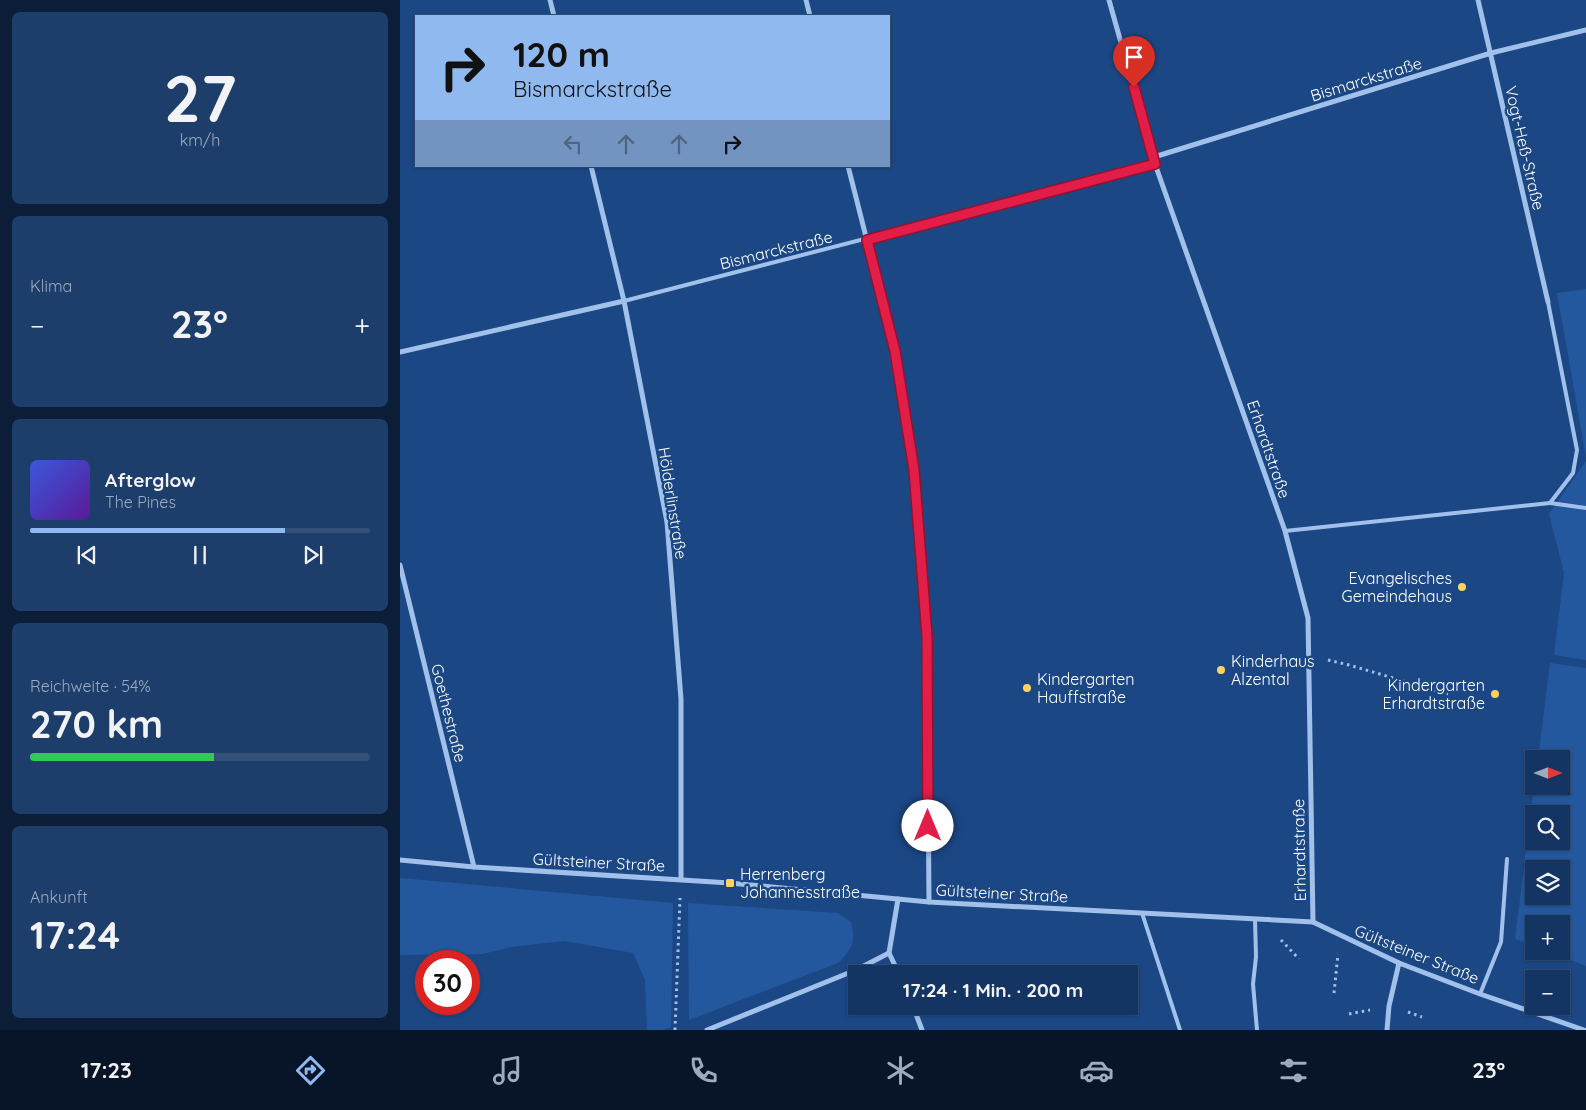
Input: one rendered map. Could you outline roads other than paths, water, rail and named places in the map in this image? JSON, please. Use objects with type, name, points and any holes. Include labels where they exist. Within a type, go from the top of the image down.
[{"type":"street","points":[[550,0],[554,15]]},
{"type":"street","points":[[806,0],[810,15]]},
{"type":"street","name":"Erhardtstraße","points":[[1109,0],[1155,164],[1285,531],[1308,618],[1313,922]]},
{"type":"street","name":"Vogt-Heß-Straße","points":[[1478,0],[1548,302]]},
{"type":"street","name":"Bismarckstraße","points":[[1154,157],[1491,53],[1586,30]]},
{"type":"street","name":"Hölderlinstraße","points":[[591,167],[624,301],[667,522],[681,699],[681,879]]},
{"type":"street","points":[[848,167],[895,351],[914,470],[927,636],[929,902]]},
{"type":"street","name":"Bismarckstraße","points":[[400,352],[624,301]]},
{"type":"street","name":"Goethestraße","points":[[400,565],[474,867]]},
{"type":"street","name":"Gültsteiner Straße","points":[[400,860],[474,867],[681,879],[929,902],[1313,922],[1399,963],[1480,994],[1584,1030]]},
{"type":"street","points":[[895,965],[890,953],[898,899]]},
{"type":"street","points":[[707,1030],[856,970],[890,953]]},
{"type":"street","points":[[1387,1030],[1389,1006],[1399,963]]},
{"type":"street","points":[[916,1015],[922,1030]]},
{"type":"lane","name":"Bismarckstraße","points":[[624,301],[867,240],[1155,164]]},
{"type":"lane","points":[[1548,302],[1577,450],[1573,473],[1550,502]]},
{"type":"lane","points":[[1285,531],[1550,502],[1586,508]]},
{"type":"lane","points":[[1480,994],[1501,942],[1507,859]]},
{"type":"lane","points":[[1142,913],[1180,1030]]},
{"type":"lane","points":[[1254,919],[1256,956],[1253,984],[1257,1030]]},
{"type":"place","name":"Evangelisches Gemeindehaus","points":[[1462,587]]},
{"type":"place","name":"Kinderhaus Alzental","points":[[1221,670]]},
{"type":"place","name":"Kindergarten Hauffstraße","points":[[1027,688]]},
{"type":"place","name":"Kindergarten Erhardtstraße","points":[[1495,694]]},
{"type":"place","name":"Herrenberg Johannesstraße","points":[[730,883]]}]
